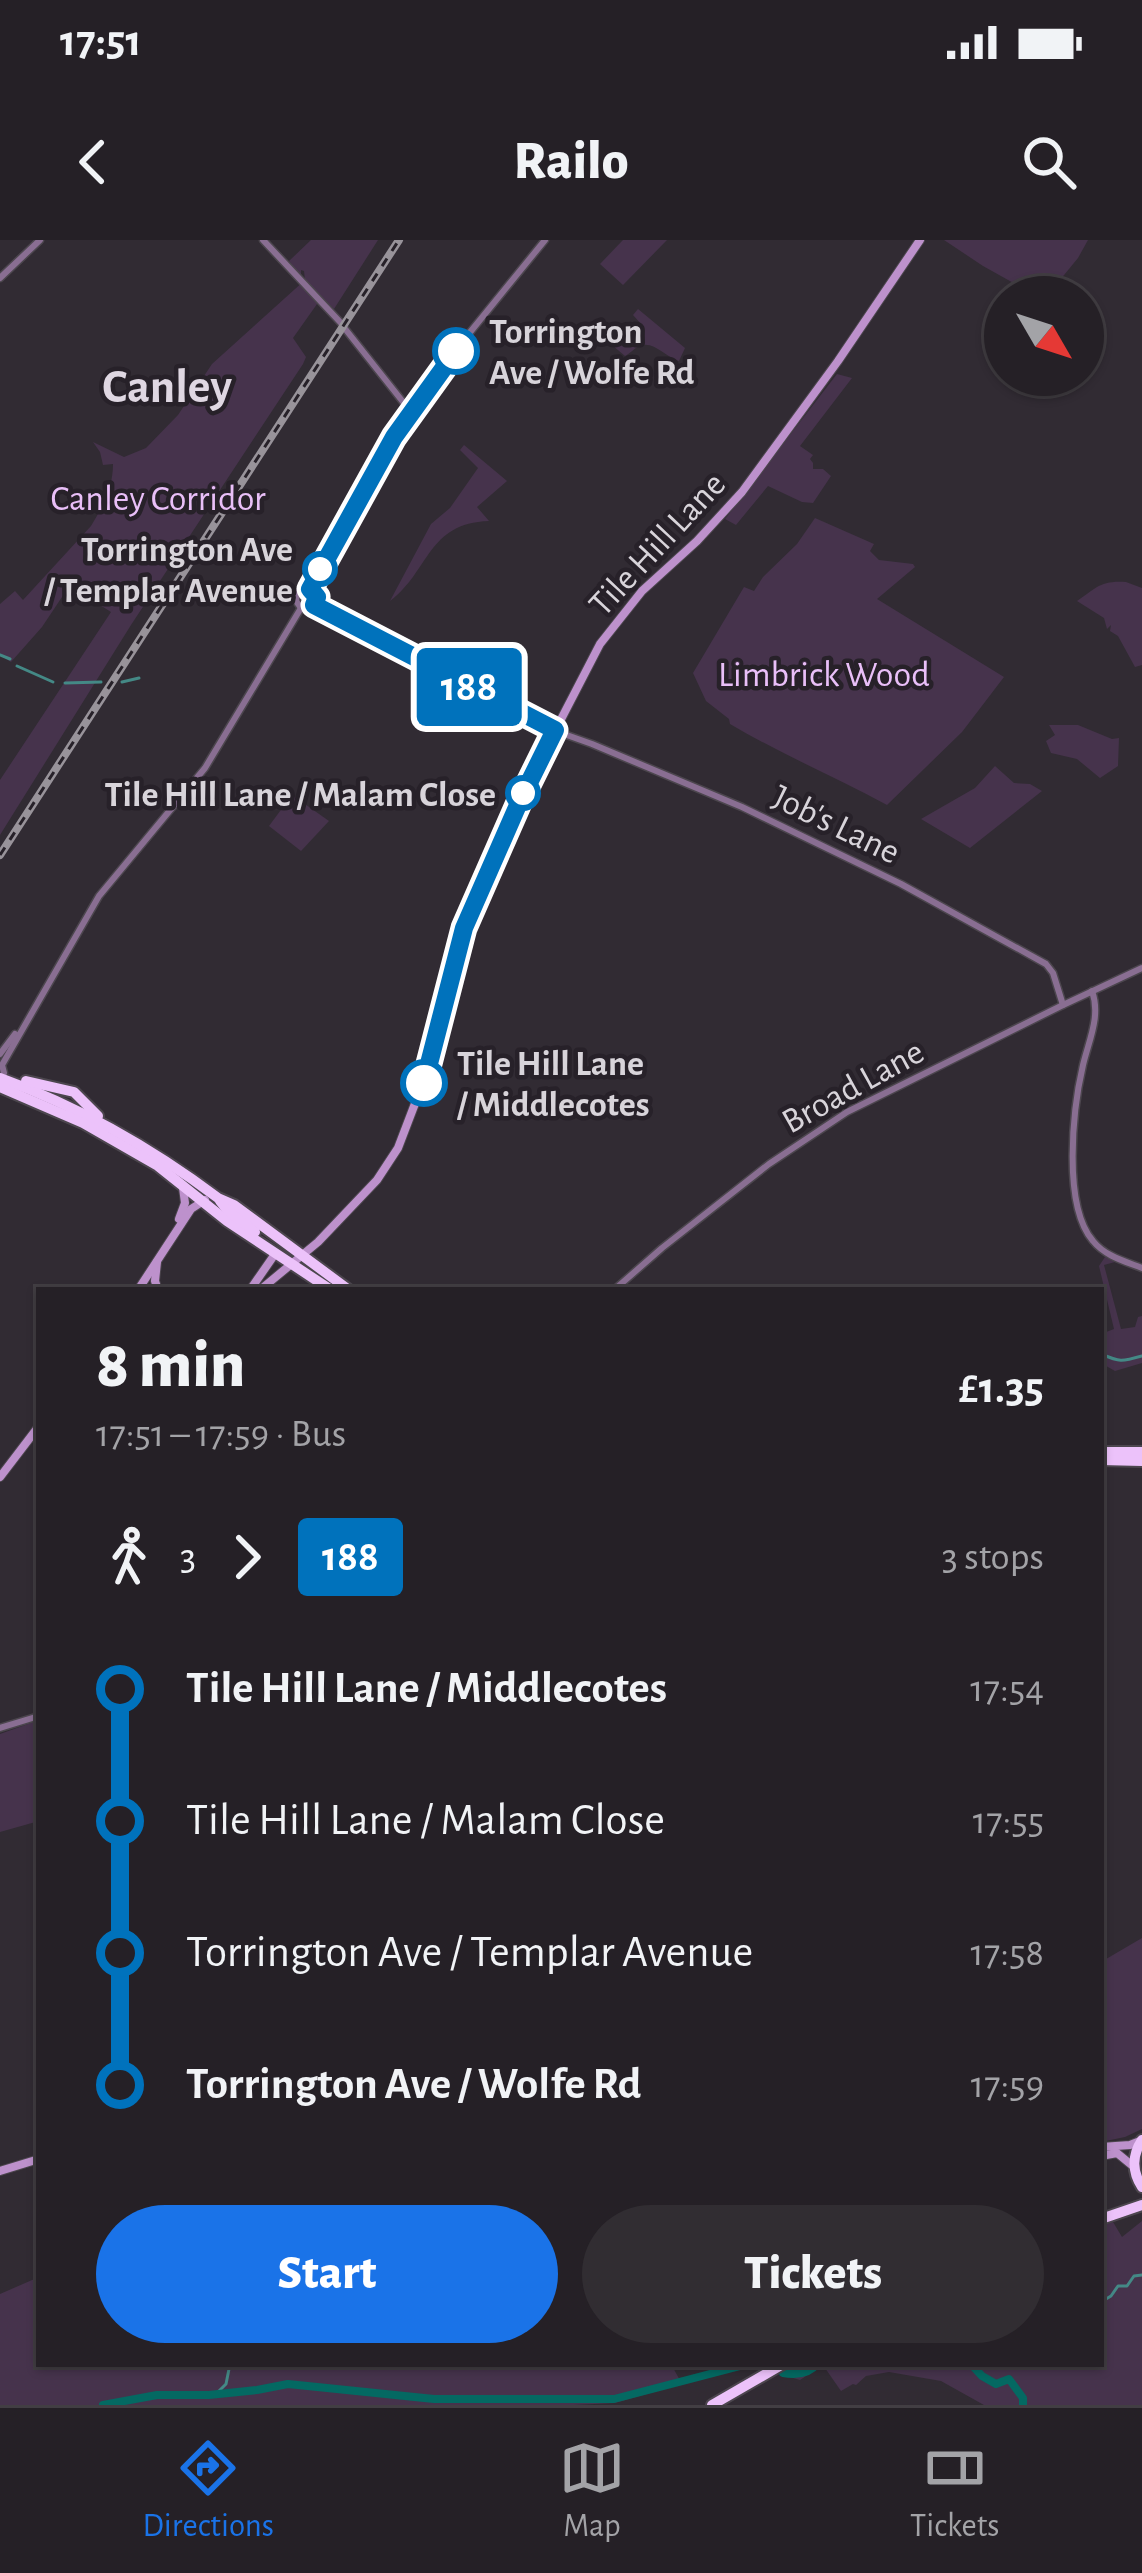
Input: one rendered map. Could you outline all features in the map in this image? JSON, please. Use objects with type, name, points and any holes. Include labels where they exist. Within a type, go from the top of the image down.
[{"type":"highway","points":[[1,1075],[74,1092],[105,1123],[234,1205],[325,1281]]},
{"type":"highway","points":[[1,1075],[158,1166],[275,1254],[303,1259]]},
{"type":"highway","points":[[218,1198],[275,1247],[275,1254]]},
{"type":"highway","points":[[1104,1456],[1142,1457]]},
{"type":"highway","points":[[1123,2210],[1138,2196],[1134,2167],[1142,2140]]},
{"type":"highway","points":[[1104,2218],[1142,2205]]},
{"type":"highway","points":[[712,2405],[777,2367]]},
{"type":"main road","name":"Tile Hill Lane","points":[[303,1259],[377,1180],[406,1130],[429,1067],[464,928],[518,805],[609,630],[742,492],[920,240]]},
{"type":"main road","points":[[140,1286],[184,1207],[182,1184]]},
{"type":"main road","points":[[171,1237],[201,1200],[218,1198]]},
{"type":"main road","name":"Tile Hill Lane","points":[[264,1287],[303,1259],[329,1230]]},
{"type":"main road","points":[[277,1238],[298,1248],[318,1242]]},
{"type":"main road","points":[[252,1287],[275,1254]]},
{"type":"main road","points":[[156,1287],[157,1262]]},
{"type":"main road","points":[[280,1274],[325,1281]]},
{"type":"main road","points":[[0,1478],[36,1430]]},
{"type":"main road","points":[[1104,2150],[1142,2140]]},
{"type":"main road","points":[[1104,2151],[1117,2153],[1134,2167]]},
{"type":"main road","points":[[0,2170],[36,2159]]},
{"type":"street","points":[[0,278],[40,240]]},
{"type":"street","points":[[263,240],[343,327],[411,412]]},
{"type":"street","points":[[310,589],[411,412],[544,240]]},
{"type":"street","points":[[310,589],[317,597],[314,605],[301,608],[297,593],[310,589]]},
{"type":"street","name":"Job's Lane","points":[[314,605],[555,730],[742,807],[858,862],[1049,967],[1063,1004]]},
{"type":"street","points":[[1,1075],[22,1027],[99,896],[205,768],[301,608]]},
{"type":"street","name":"Broad Lane","points":[[618,1287],[769,1164],[830,1123],[1142,968]]},
{"type":"street","points":[[1092,991],[1097,1011],[1078,1086],[1073,1129],[1080,1214],[1097,1246],[1142,1268]]},
{"type":"street","points":[[0,1054],[22,1027]]},
{"type":"street","points":[[0,1728],[36,1717]]},
{"type":"green space","name":"Canley Corridor","points":[[311,240],[378,240],[334,309],[322,297],[293,338],[306,357],[303,364],[0,835],[0,780],[111,612],[78,591],[66,591],[11,662],[0,655],[0,604],[15,591],[23,600],[91,526],[109,489],[113,464],[103,465],[93,442],[124,457],[146,448],[178,415],[212,364],[305,280],[304,271],[301,277],[289,261]]},
{"type":"green space","points":[[623,240],[667,240],[623,285],[600,264]]},
{"type":"green space","points":[[944,240],[1088,240],[1063,276],[1001,276]]},
{"type":"green space","points":[[638,309],[685,348],[679,361],[650,345],[625,356],[612,345],[611,338],[622,324],[635,332],[642,325],[633,315]]},
{"type":"green space","points":[[837,374],[852,378],[800,446],[813,455],[813,469],[823,469],[831,476],[813,503],[768,486],[736,525],[725,519]]},
{"type":"green space","points":[[464,445],[507,481],[477,507],[489,521],[453,530],[441,539],[390,601],[431,524],[450,508],[478,468],[460,450]]},
{"type":"green space","name":"Limbrick Wood","points":[[815,518],[874,544],[870,551],[879,560],[913,564],[877,599],[1004,677],[962,732],[887,805],[730,724],[706,701],[693,673],[744,587],[754,591]]},
{"type":"green space","points":[[1126,582],[1142,588],[1142,665],[1135,667],[1118,636],[1110,631],[1111,625],[1107,629],[1104,618],[1077,601],[1104,584]]},
{"type":"green space","points":[[1049,725],[1078,725],[1119,738],[1118,766],[1100,778],[1077,759],[1051,753],[1046,741],[1055,735]]},
{"type":"green space","points":[[995,766],[1014,783],[1042,791],[970,848],[921,819],[975,788]]},
{"type":"green space","points":[[292,795],[329,821],[301,851],[269,826]]},
{"type":"green space","points":[[1105,1257],[1115,1262],[1104,1265],[1121,1329],[1135,1327],[1142,1316],[1142,1363],[1115,1371],[1104,1365],[1104,1333],[1114,1329],[1099,1266]]},
{"type":"green space","points":[[36,1721],[36,1822],[0,1832],[0,1734]]},
{"type":"green space","points":[[1142,1938],[1142,2129],[1104,2141],[1104,1960]]},
{"type":"green space","points":[[1142,2221],[1142,2405],[984,2405],[941,2381],[889,2372],[866,2376],[841,2391],[820,2367],[1104,2367],[1104,2225],[1113,2222],[1122,2237]]},
{"type":"green space","points":[[36,2278],[36,2367],[673,2367],[682,2384],[615,2403],[574,2405],[0,2405],[0,2294]]},
{"type":"green space","points":[[820,2367],[800,2380],[783,2375],[787,2369]]},
{"type":"waterway","points":[[0,655],[10,659]]},
{"type":"waterway","points":[[17,666],[53,682]]},
{"type":"waterway","points":[[122,682],[139,678]]},
{"type":"waterway","points":[[65,683],[101,682]]},
{"type":"waterway","points":[[1104,1355],[1121,1360],[1142,1356]]},
{"type":"waterway","points":[[1104,2300],[1118,2286],[1127,2286],[1134,2276],[1142,2275]]},
{"type":"waterway","points":[[217,2393],[226,2384],[229,2367]]},
{"type":"waterway","points":[[103,2405],[157,2395],[209,2395],[288,2384],[434,2399],[614,2399],[737,2367]]},
{"type":"waterway","points":[[783,2373],[802,2373],[814,2367]]},
{"type":"waterway","points":[[974,2367],[996,2384],[1009,2379],[1023,2405]]},
{"type":"railway","points":[[0,855],[399,240]]},
{"type":"bus line","name":"188","points":[[424,1083],[459,941],[555,730],[314,605],[317,597],[310,589],[394,437],[456,351]]},
{"type":"place","name":"Torrington Ave / Wolfe Rd","points":[[456,351]]},
{"type":"place","name":"Torrington Ave / Templar Avenue","points":[[320,569]]},
{"type":"place","name":"Tile Hill Lane / Malam Close","points":[[523,793]]},
{"type":"place","name":"Tile Hill Lane / Middlecotes","points":[[424,1083]]},
{"type":"district","name":"Canley","points":[[167,385]]}]
